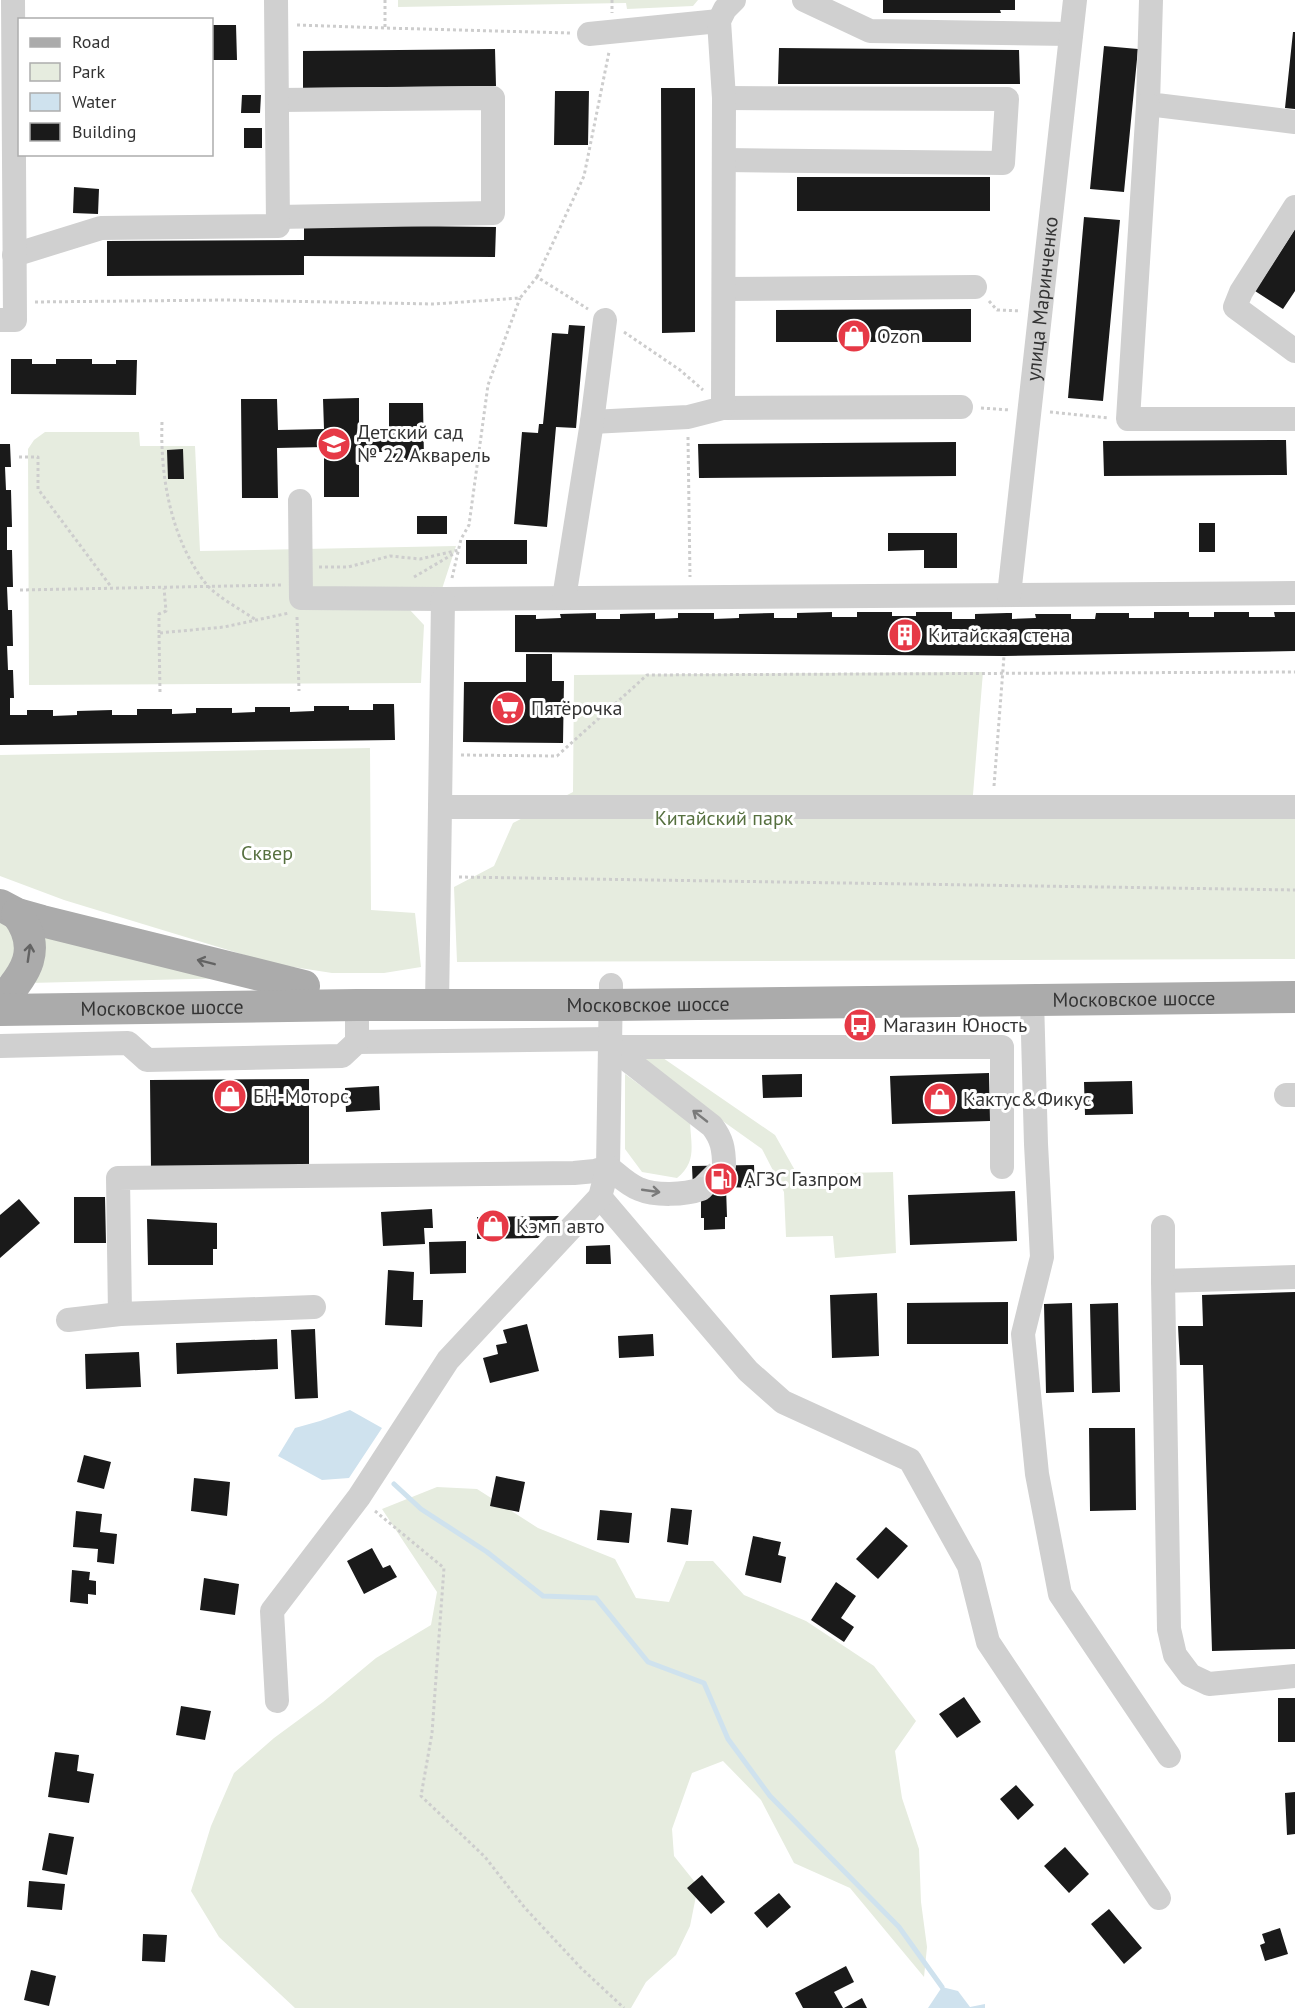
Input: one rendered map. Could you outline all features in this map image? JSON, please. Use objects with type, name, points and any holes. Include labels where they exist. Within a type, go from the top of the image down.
[{"type":"main road","points":[[9,909],[304,986]]},
{"type":"main road","points":[[3,999],[24,973],[31,954],[27,927],[9,909]]},
{"type":"main road","name":"Московское шоссе","points":[[611,995],[1295,980]]},
{"type":"main road","name":"Московское шоссе","points":[[3,999],[304,986],[437,996],[1295,998]]},
{"type":"main road","name":"Московское шоссе","points":[[3,999],[130,1008],[357,1005],[437,996]]},
{"type":"street","points":[[7,311],[14,255],[13,0]]},
{"type":"street","points":[[14,255],[101,228],[278,226],[276,0]]},
{"type":"street","points":[[723,408],[724,98],[719,21],[725,9],[734,0]]},
{"type":"street","points":[[804,0],[870,31],[1071,34]]},
{"type":"street","name":"улица Маринченко","points":[[1009,595],[1075,0]]},
{"type":"street","points":[[1151,0],[1148,104],[1128,419],[1295,419]]},
{"type":"street","points":[[601,33],[719,21]]},
{"type":"street","points":[[278,100],[493,98],[492,213],[278,217]]},
{"type":"street","points":[[724,98],[1006,99],[1003,163],[724,160]]},
{"type":"street","points":[[1148,104],[1295,122]]},
{"type":"street","points":[[1295,207],[1241,292],[1235,307],[1295,351]]},
{"type":"street","points":[[724,289],[975,287]]},
{"type":"street","points":[[564,598],[592,422],[605,320]]},
{"type":"street","points":[[592,422],[688,417],[723,408],[961,407]]},
{"type":"street","points":[[300,501],[301,598],[1295,593]]},
{"type":"street","points":[[437,996],[443,599]]},
{"type":"street","points":[[440,807],[1295,807]]},
{"type":"street","points":[[277,1701],[273,1611],[359,1497],[448,1360],[600,1197],[608,1167],[611,995]]},
{"type":"street","points":[[1032,999],[1042,1257],[1023,1334],[1036,1474],[1060,1594],[1169,1756]]},
{"type":"street","points":[[357,1005],[357,1042]]},
{"type":"street","points":[[129,1043],[130,1008]]},
{"type":"street","points":[[0,1046],[129,1043],[147,1060],[342,1056],[357,1042],[1002,1047],[1002,1167]]},
{"type":"street","points":[[611,1043],[712,1126],[720,1136],[724,1166]]},
{"type":"street","points":[[608,1167],[639,1190],[688,1194],[701,1189]]},
{"type":"street","points":[[120,1314],[118,1178],[574,1173],[608,1167]]},
{"type":"street","points":[[600,1197],[748,1371],[783,1402],[910,1461],[969,1566],[988,1642],[1159,1898]]},
{"type":"street","points":[[1163,1227],[1169,1629],[1175,1655],[1190,1675],[1209,1684],[1295,1676]]},
{"type":"street","points":[[1163,1281],[1295,1277]]},
{"type":"street","points":[[69,1320],[120,1314],[314,1307]]},
{"type":"path","points":[[385,0],[385,28]]},
{"type":"path","points":[[443,599],[455,572],[461,539],[469,525],[488,385],[520,298],[537,277],[584,176],[601,33],[612,0]]},
{"type":"path","points":[[277,24],[601,33]]},
{"type":"path","points":[[537,277],[680,370],[723,408]]},
{"type":"path","points":[[7,311],[226,300],[434,304],[520,298]]},
{"type":"path","points":[[1005,310],[1020,311]]},
{"type":"path","points":[[688,417],[690,597]]},
{"type":"path","points":[[162,422],[163,479],[180,538],[208,587],[256,620]]},
{"type":"path","points":[[19,457],[38,457],[38,489],[112,588]]},
{"type":"path","points":[[20,590],[208,587],[301,576],[390,556],[420,560],[459,550]]},
{"type":"path","points":[[408,580],[459,550]]},
{"type":"path","points":[[160,692],[159,614],[166,611],[164,587]]},
{"type":"path","points":[[159,633],[224,627],[297,611],[299,690]]},
{"type":"path","points":[[993,807],[1004,656]]},
{"type":"path","points":[[441,755],[557,756],[647,675],[1295,672]]},
{"type":"path","points":[[439,877],[1295,890]]},
{"type":"path","points":[[359,1497],[444,1568],[432,1732],[421,1796],[485,1857],[525,1908],[581,1968],[624,2008]]},
{"type":"green space","points":[[398,0],[698,0],[693,6],[627,9],[626,3],[398,7]]},
{"type":"green space","points":[[45,432],[139,432],[140,446],[195,446],[200,551],[456,546],[441,592],[409,609],[424,625],[421,683],[29,685],[28,449],[34,440]]},
{"type":"green space","name":"Китайский парк","points":[[983,672],[971,819],[1295,817],[1295,959],[457,962],[454,887],[494,866],[513,823],[573,792],[574,675]]},
{"type":"green space","name":"Сквер","points":[[370,748],[371,910],[415,913],[421,967],[384,973],[332,973],[274,964],[64,900],[0,876],[0,755]]},
{"type":"green space","points":[[0,917],[16,933],[14,966],[0,977]]},
{"type":"green space","points":[[41,930],[234,978],[29,983]]},
{"type":"green space","points":[[630,1055],[663,1058],[775,1135],[797,1174],[893,1172],[896,1253],[835,1258],[833,1236],[786,1237],[784,1192],[762,1149]]},
{"type":"green space","points":[[625,1074],[690,1122],[692,1146],[690,1159],[688,1166],[677,1178],[642,1172],[625,1149]]},
{"type":"green space","points":[[437,1487],[477,1489],[538,1528],[615,1559],[636,1598],[669,1602],[686,1561],[713,1561],[744,1595],[806,1621],[874,1666],[916,1721],[895,1751],[902,1798],[919,1849],[921,1902],[927,1947],[924,1977],[850,1888],[794,1863],[761,1800],[723,1761],[692,1773],[672,1829],[674,1856],[698,1886],[690,1926],[676,1955],[646,1982],[631,2008],[295,2008],[219,1937],[191,1891],[211,1826],[234,1773],[274,1738],[323,1702],[376,1658],[431,1625],[437,1592],[382,1509]]},
{"type":"water","points":[[350,1410],[382,1428],[349,1478],[322,1480],[278,1456],[295,1428]]},
{"type":"water","points":[[942,1987],[958,1991],[970,2007],[985,2004],[985,2008],[928,2008]]},
{"type":"building","points":[[883,0],[1015,0],[1015,10],[1000,10],[1001,13],[883,13]]},
{"type":"building","points":[[213,25],[236,25],[237,60],[213,60]]},
{"type":"building","points":[[1293,32],[1295,32],[1295,109],[1285,108]]},
{"type":"building","points":[[1104,46],[1138,49],[1124,192],[1090,189]]},
{"type":"building","points":[[779,48],[1019,50],[1020,84],[778,84]]},
{"type":"building","points":[[495,49],[496,86],[303,88],[303,51]]},
{"type":"building","points":[[661,88],[695,88],[695,332],[662,333]]},
{"type":"building","points":[[555,91],[589,91],[588,145],[554,145]]},
{"type":"building","points":[[242,95],[261,95],[260,113],[241,113]]},
{"type":"building","points":[[244,128],[262,128],[262,148],[244,148]]},
{"type":"building","points":[[797,177],[990,177],[990,211],[797,211]]},
{"type":"building","points":[[74,187],[99,189],[98,214],[73,213]]},
{"type":"building","points":[[1084,217],[1120,220],[1103,401],[1068,398]]},
{"type":"building","points":[[304,225],[496,227],[495,257],[304,256],[304,275],[107,276],[107,241],[304,240]]},
{"type":"building","points":[[1295,229],[1295,291],[1283,309],[1255,291]]},
{"type":"building","points":[[971,309],[971,342],[776,342],[776,310]]},
{"type":"building","points":[[569,325],[585,326],[576,428],[556,427],[547,527],[514,524],[522,432],[538,433],[539,424],[543,424],[552,333],[568,334]]},
{"type":"building","points":[[11,359],[32,359],[32,364],[56,364],[56,359],[92,359],[92,364],[116,364],[116,360],[137,360],[136,395],[11,394]]},
{"type":"building","points":[[359,398],[359,436],[389,435],[389,403],[423,403],[424,460],[390,460],[390,452],[359,452],[359,497],[324,497],[324,447],[277,448],[278,498],[242,498],[241,399],[277,399],[278,430],[324,429],[323,399]]},
{"type":"building","points":[[1286,440],[1287,475],[1104,476],[1103,441]]},
{"type":"building","points":[[956,442],[956,476],[699,478],[698,444]]},
{"type":"building","points":[[0,444],[10,444],[11,467],[5,467],[6,490],[11,490],[12,527],[7,527],[7,550],[12,550],[13,587],[7,587],[8,610],[12,610],[13,646],[7,646],[8,670],[13,670],[14,698],[10,698],[10,715],[27,715],[27,710],[53,710],[53,716],[77,715],[77,711],[112,710],[112,715],[137,715],[137,709],[172,709],[172,714],[196,713],[196,708],[232,708],[232,713],[255,712],[255,707],[290,707],[290,712],[314,711],[314,706],[349,706],[349,710],[373,710],[373,704],[394,704],[395,740],[0,745]]},
{"type":"building","points":[[183,449],[184,479],[168,479],[167,450]]},
{"type":"building","points":[[417,516],[447,516],[447,534],[417,534]]},
{"type":"building","points":[[1199,523],[1215,523],[1215,552],[1199,552]]},
{"type":"building","points":[[888,533],[957,533],[957,568],[924,568],[924,550],[888,551]]},
{"type":"building","points":[[466,540],[527,540],[527,564],[466,564]]},
{"type":"building","name":"Китайская стена","points":[[832,612],[832,617],[857,617],[857,612],[892,612],[892,616],[916,616],[916,612],[952,612],[952,619],[975,619],[975,614],[1012,613],[1012,619],[1036,618],[1035,614],[1071,614],[1071,619],[1095,619],[1096,613],[1129,613],[1129,618],[1154,618],[1154,612],[1189,612],[1189,617],[1214,617],[1214,612],[1249,612],[1249,617],[1275,617],[1274,612],[1295,612],[1295,651],[1004,656],[515,652],[515,615],[536,615],[536,619],[561,618],[560,614],[596,613],[596,619],[620,619],[620,614],[655,613],[655,619],[678,618],[678,613],[714,613],[714,619],[739,618],[739,614],[774,613],[774,618],[797,618],[797,613]]},
{"type":"building","points":[[526,654],[552,654],[552,681],[564,681],[563,743],[463,742],[464,682],[526,682]]},
{"type":"building","name":"Кактус&Фикус","points":[[989,1073],[990,1121],[892,1124],[890,1076]]},
{"type":"building","points":[[802,1074],[802,1097],[763,1098],[762,1075]]},
{"type":"building","points":[[309,1079],[309,1167],[151,1168],[150,1080]]},
{"type":"building","points":[[1132,1081],[1133,1114],[1085,1115],[1084,1082]]},
{"type":"building","points":[[379,1086],[380,1110],[346,1112],[345,1088]]},
{"type":"building","points":[[754,1165],[755,1188],[726,1187],[725,1229],[704,1230],[704,1218],[701,1218],[701,1189],[693,1189],[692,1166]]},
{"type":"building","points":[[1015,1191],[1017,1241],[910,1245],[908,1195]]},
{"type":"building","points":[[74,1197],[105,1197],[106,1243],[74,1243]]},
{"type":"building","points":[[19,1199],[40,1223],[0,1258],[0,1215]]},
{"type":"building","points":[[432,1209],[433,1228],[424,1228],[425,1244],[383,1246],[381,1212]]},
{"type":"building","points":[[559,1216],[538,1238],[477,1239],[477,1217]]},
{"type":"building","points":[[147,1219],[217,1223],[217,1249],[213,1249],[213,1265],[148,1265]]},
{"type":"building","points":[[466,1241],[466,1273],[430,1274],[429,1242]]},
{"type":"building","points":[[610,1245],[611,1264],[586,1264],[586,1246]]},
{"type":"building","points":[[388,1270],[414,1272],[413,1300],[423,1300],[422,1327],[385,1325]]},
{"type":"building","points":[[1295,1292],[1295,1649],[1212,1651],[1203,1365],[1180,1365],[1178,1326],[1203,1326],[1202,1295]]},
{"type":"building","points":[[877,1293],[879,1356],[832,1358],[830,1295]]},
{"type":"building","points":[[1008,1302],[1008,1344],[907,1344],[907,1303]]},
{"type":"building","points":[[1072,1303],[1074,1392],[1046,1393],[1044,1304]]},
{"type":"building","points":[[1118,1303],[1120,1392],[1092,1393],[1090,1304]]},
{"type":"building","points":[[527,1324],[539,1371],[490,1383],[483,1358],[498,1354],[496,1345],[507,1343],[503,1330]]},
{"type":"building","points":[[315,1329],[318,1398],[295,1399],[291,1330]]},
{"type":"building","points":[[653,1334],[654,1356],[619,1358],[618,1336]]},
{"type":"building","points":[[277,1339],[278,1369],[177,1374],[176,1343]]},
{"type":"building","points":[[139,1352],[141,1387],[86,1389],[85,1354]]},
{"type":"building","points":[[1089,1428],[1135,1428],[1136,1510],[1090,1511]]},
{"type":"building","points":[[84,1455],[111,1462],[104,1489],[77,1482]]},
{"type":"building","points":[[496,1476],[525,1482],[519,1512],[490,1506]]},
{"type":"building","points":[[194,1478],[230,1482],[227,1516],[191,1511]]},
{"type":"building","points":[[671,1508],[692,1510],[688,1545],[667,1542]]},
{"type":"building","points":[[600,1510],[632,1513],[629,1543],[597,1540]]},
{"type":"building","points":[[76,1511],[102,1514],[100,1532],[117,1534],[114,1564],[97,1562],[98,1549],[73,1547]]},
{"type":"building","points":[[886,1527],[908,1546],[878,1579],[856,1559]]},
{"type":"building","points":[[753,1536],[781,1542],[778,1555],[786,1557],[781,1583],[745,1575]]},
{"type":"building","points":[[372,1548],[383,1568],[390,1565],[397,1577],[364,1594],[347,1561]]},
{"type":"building","points":[[72,1570],[90,1572],[89,1580],[96,1581],[96,1595],[88,1594],[88,1604],[70,1602]]},
{"type":"building","points":[[204,1578],[239,1584],[235,1615],[200,1610]]},
{"type":"building","points":[[836,1582],[856,1596],[841,1618],[854,1627],[844,1642],[811,1620]]},
{"type":"building","points":[[964,1697],[981,1722],[957,1738],[939,1714]]},
{"type":"building","points":[[1278,1698],[1295,1698],[1295,1742],[1278,1742]]},
{"type":"building","points":[[181,1706],[211,1711],[205,1740],[176,1735]]},
{"type":"building","points":[[55,1752],[79,1755],[77,1771],[94,1774],[89,1803],[48,1797]]},
{"type":"building","points":[[1016,1785],[1034,1805],[1018,1820],[1000,1799]]},
{"type":"building","points":[[1295,1792],[1295,1834],[1287,1835],[1285,1793]]},
{"type":"building","points":[[49,1833],[74,1837],[67,1875],[42,1870]]},
{"type":"building","points":[[1065,1847],[1089,1874],[1069,1893],[1044,1866]]},
{"type":"building","points":[[702,1875],[725,1902],[711,1914],[687,1888]]},
{"type":"building","points":[[29,1881],[65,1884],[62,1910],[27,1907]]},
{"type":"building","points":[[779,1893],[791,1907],[767,1928],[754,1913]]},
{"type":"building","points":[[1109,1909],[1142,1948],[1124,1964],[1091,1924]]},
{"type":"building","points":[[1280,1928],[1288,1954],[1265,1961],[1260,1945],[1265,1943],[1262,1934]]},
{"type":"building","points":[[143,1934],[167,1935],[165,1962],[142,1961]]},
{"type":"building","points":[[846,1966],[854,1982],[834,1992],[843,2008],[803,2008],[795,1993]]},
{"type":"building","points":[[31,1970],[56,1976],[49,2006],[24,2000]]},
{"type":"building","points":[[862,1998],[867,2008],[844,2008]]},
{"type":"waterway","points":[[394,1484],[421,1509],[487,1552],[543,1596],[596,1598],[648,1662],[704,1683],[728,1739],[770,1796],[899,1927],[942,1987]]},
{"type":"tunnel","points":[[701,1189],[724,1166]]},
{"type":"place","name":"Ozon","points":[[854,336]]},
{"type":"place","name":"Детский сад № 22 Акварель","points":[[334,444]]},
{"type":"place","name":"Китайская стена","points":[[905,635]]},
{"type":"place","name":"Пятёрочка","points":[[508,708]]},
{"type":"place","name":"Магазин Юность","points":[[860,1025]]},
{"type":"place","name":"БН-Моторс","points":[[230,1096]]},
{"type":"place","name":"Кактус&Фикус","points":[[940,1099]]},
{"type":"place","name":"АГЗС Газпром","points":[[721,1179]]},
{"type":"place","name":"Кэмп авто","points":[[493,1226]]}]
